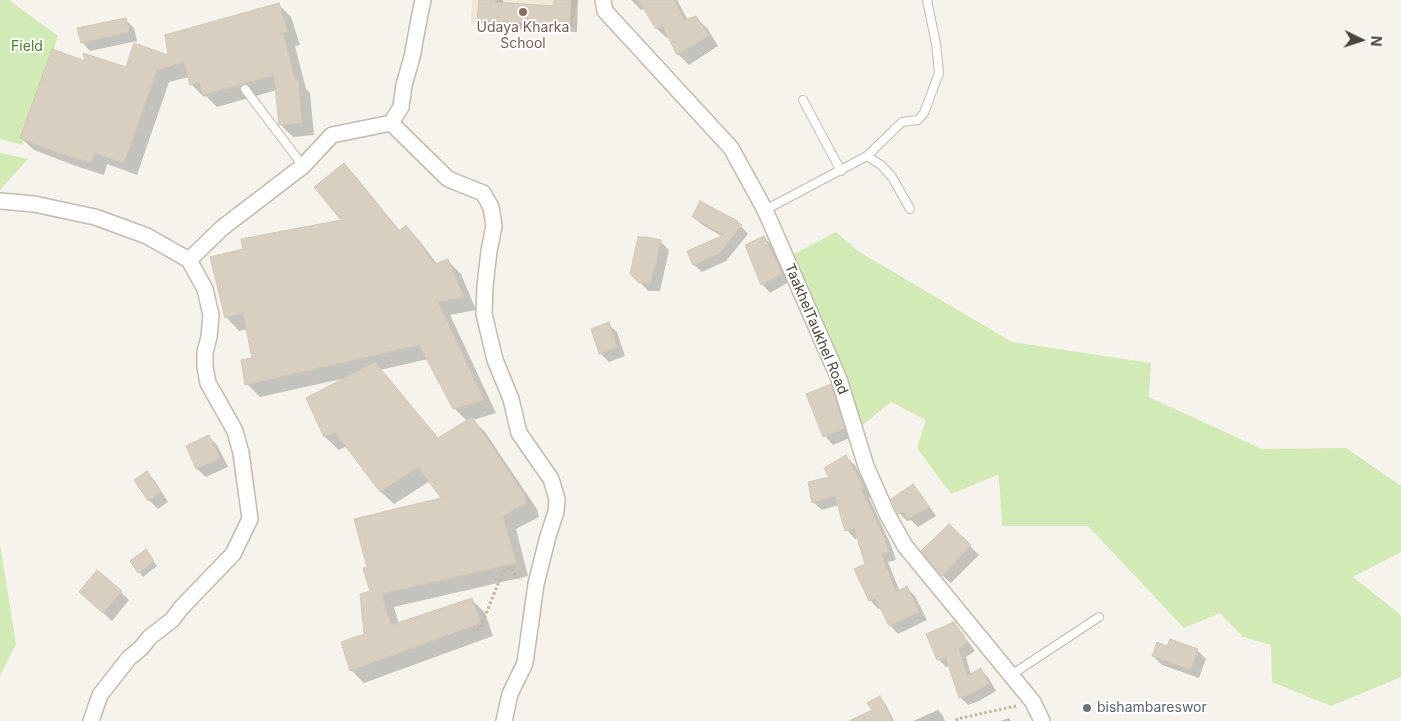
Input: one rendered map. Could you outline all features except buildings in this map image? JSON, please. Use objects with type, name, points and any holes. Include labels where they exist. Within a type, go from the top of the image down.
[{"type":"street","points":[[190,260],[222,228],[303,166],[332,135],[391,123],[401,107],[423,0]]},
{"type":"street","name":"TaakhelTaukhel Road","points":[[603,0],[604,11],[731,148],[765,210],[839,379],[866,466],[887,514],[905,546],[1033,702],[1042,721]]},
{"type":"street","points":[[391,123],[448,179],[483,193],[491,207],[494,226],[485,286],[484,314],[490,342],[510,399],[519,433],[550,479],[557,499],[556,512],[536,584],[525,663],[510,694],[504,721]]},
{"type":"street","points":[[0,201],[34,204],[95,218],[147,236],[190,260],[205,289],[211,315],[209,337],[205,352],[208,383],[235,431],[241,453],[250,518],[233,554],[181,608],[172,620],[150,637],[129,658],[100,695],[91,721]]},
{"type":"lane","points":[[765,210],[867,156],[902,122],[918,120],[924,113],[938,73],[936,44],[927,0]]},
{"type":"lane","points":[[246,89],[303,166]]},
{"type":"lane","points":[[803,100],[841,171]]},
{"type":"lane","points":[[867,156],[881,165],[892,178],[910,209]]},
{"type":"lane","points":[[1011,674],[1098,617]]},
{"type":"path","points":[[472,630],[480,629],[502,574],[506,569],[510,568],[514,571]]},
{"type":"path","points":[[957,721],[958,719],[1033,702]]},
{"type":"shaded area","name":"Udaya Kharka School","points":[[472,0],[578,0],[571,28],[471,24]]},
{"type":"green space","name":"Field","points":[[0,0],[9,0],[58,36],[22,145],[0,139]]},
{"type":"green space","points":[[0,153],[28,159],[0,190]]},
{"type":"green space","points":[[836,232],[858,251],[1012,342],[1151,363],[1149,397],[1262,449],[1346,448],[1401,486],[1401,552],[1353,577],[1401,615],[1401,677],[1331,706],[1272,682],[1271,645],[1243,637],[1220,613],[1184,628],[1088,526],[1002,526],[998,475],[951,494],[917,448],[926,420],[891,402],[860,427],[790,256]]},
{"type":"green space","points":[[0,544],[16,644],[0,676]]},
{"type":"place","name":"Udaya Kharka School","points":[[523,12]]},
{"type":"place","name":"bishambareswor","points":[[1087,708]]}]
